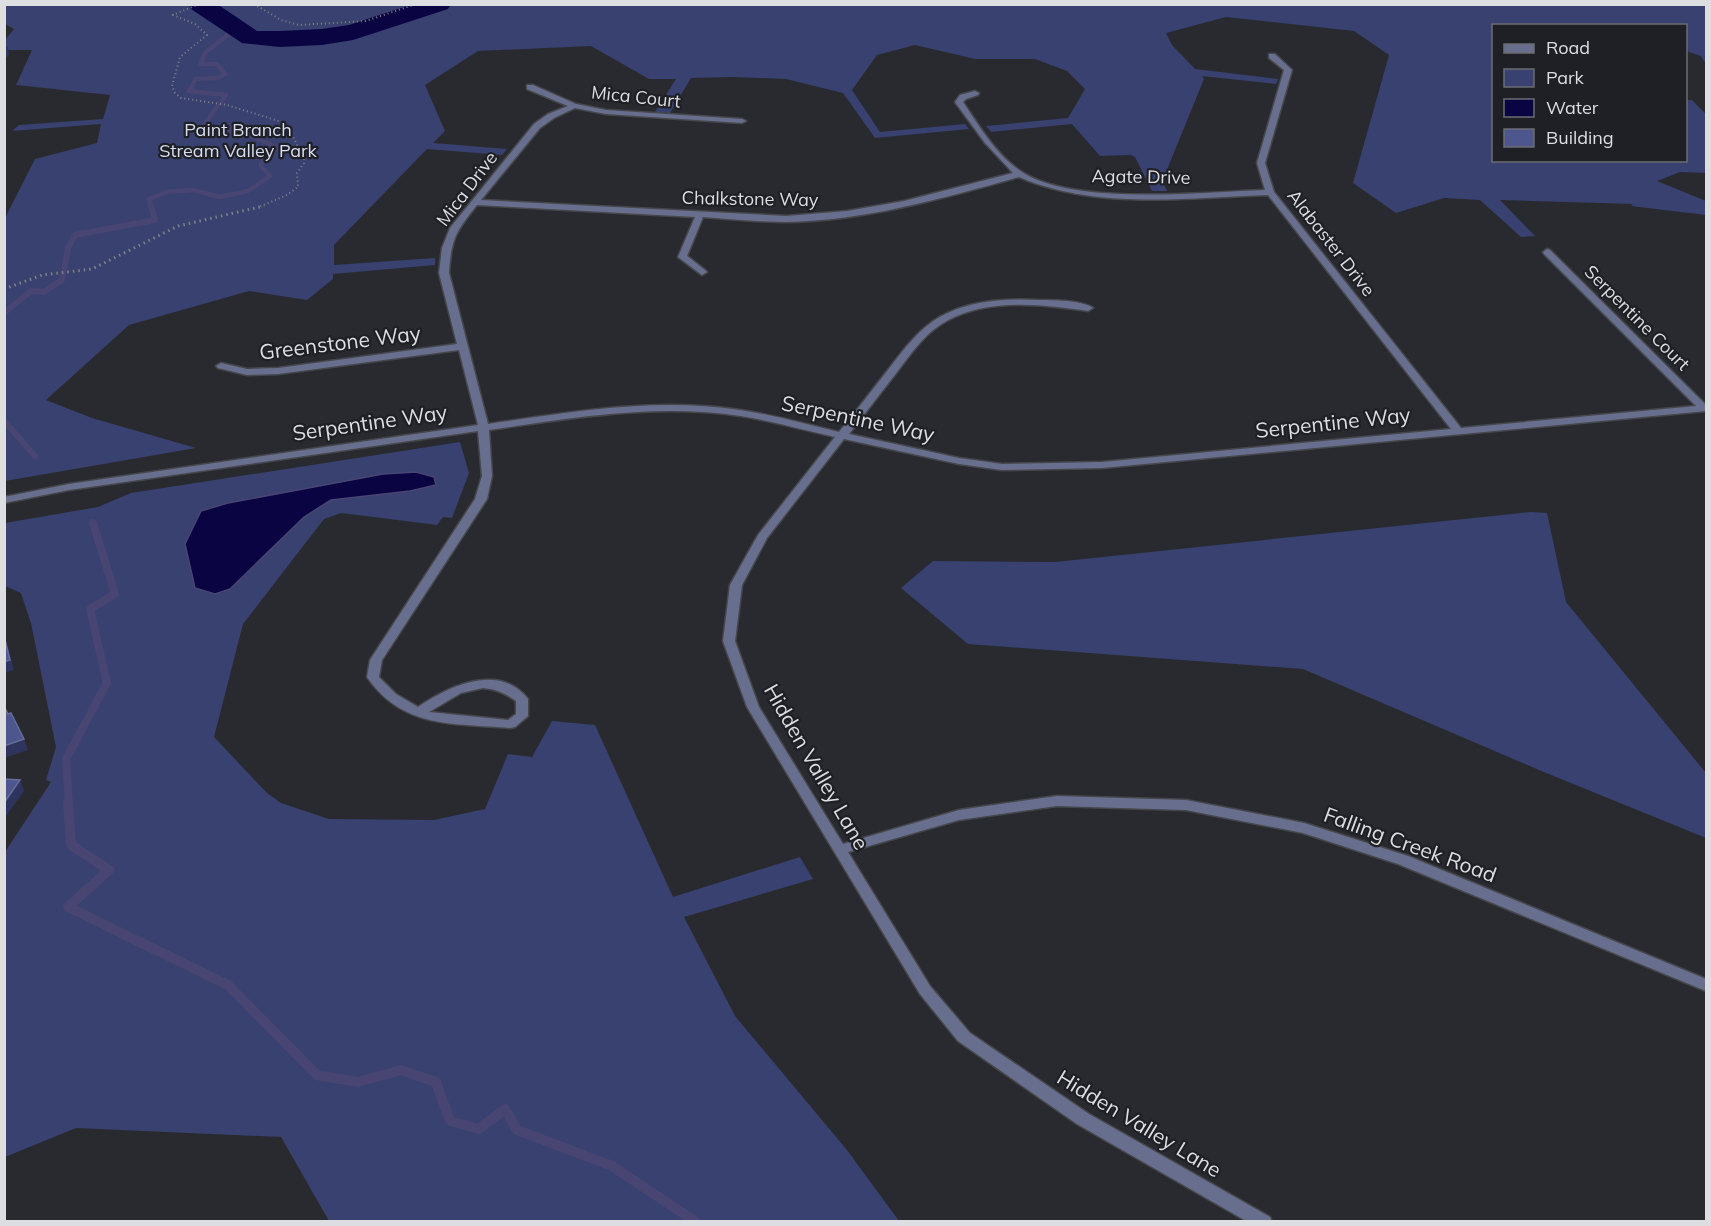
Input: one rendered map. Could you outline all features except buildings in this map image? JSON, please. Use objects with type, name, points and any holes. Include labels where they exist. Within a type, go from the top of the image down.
[{"type":"street","name":"Alabaster Drive","points":[[1272,56],[1288,70],[1261,163],[1270,192],[1458,431]]},
{"type":"street","name":"Mica Court","points":[[530,87],[574,106],[621,114],[742,121]]},
{"type":"street","name":"Agate Drive","points":[[975,93],[963,97],[959,102],[978,130],[1020,174],[1071,191],[1105,195],[1270,192]]},
{"type":"street","name":"Mica Drive","points":[[419,713],[395,702],[373,677],[376,660],[481,499],[487,476],[483,426],[444,273],[446,248],[454,228],[537,126],[551,116],[574,106]]},
{"type":"street","name":"Chalkstone Way","points":[[475,202],[786,219],[844,215],[934,199],[1020,174]]},
{"type":"street","points":[[700,215],[682,257],[702,272]]},
{"type":"street","name":"Serpentine Court","points":[[1547,252],[1706,408]]},
{"type":"street","name":"Hidden Valley Lane","points":[[1089,308],[1048,301],[1000,304],[969,310],[940,321],[915,342],[762,537],[736,585],[729,641],[753,707],[925,990],[964,1037],[1083,1119],[1264,1221]]},
{"type":"street","name":"Greenstone Way","points":[[221,366],[247,372],[278,371],[464,346]]},
{"type":"street","name":"Serpentine Way","points":[[4,500],[62,488],[604,410],[681,408],[741,413],[958,461],[1002,467],[1042,468],[1102,465],[1706,408]]},
{"type":"street","points":[[493,684],[511,689],[522,699],[522,716],[510,724],[428,717],[419,713],[453,690],[472,685],[493,684]]},
{"type":"street","name":"Falling Creek Road","points":[[839,850],[959,815],[1057,801],[1186,805],[1304,828],[1403,860],[1707,985]]},
{"type":"path","points":[[4,289],[30,278],[97,268],[173,228],[190,222],[227,216],[268,203],[289,195],[298,186],[297,173],[304,163],[304,158],[282,122],[227,105],[181,98],[175,93],[172,86],[180,57],[207,35],[195,24],[173,15],[199,4]]},
{"type":"path","points":[[254,4],[281,20],[299,25],[366,21],[416,4]]},
{"type":"green space","name":"Paint Branch Stream Valley Park","points":[[5,5],[1706,5],[1706,64],[1701,56],[1687,51],[1687,24],[1492,24],[1492,162],[1687,162],[1687,100],[1692,100],[1706,114],[1706,173],[1680,172],[1657,181],[1706,201],[1706,215],[1631,206],[1633,204],[1500,200],[1535,236],[1521,237],[1480,200],[1444,198],[1396,213],[1353,183],[1389,55],[1354,31],[1226,17],[1166,33],[1172,45],[1195,69],[1278,79],[1276,84],[1202,76],[1204,79],[1164,177],[1158,173],[1167,191],[1152,191],[1135,157],[1131,155],[1100,156],[1072,124],[991,132],[986,126],[1068,118],[1085,89],[1067,71],[1035,59],[975,59],[915,45],[877,55],[852,90],[880,132],[965,124],[969,129],[875,138],[843,93],[786,79],[691,78],[670,113],[655,112],[676,79],[649,79],[591,46],[478,51],[425,85],[445,131],[433,143],[507,149],[502,155],[427,149],[334,245],[334,265],[435,258],[435,265],[333,274],[333,279],[307,300],[249,291],[129,325],[46,400],[92,418],[196,448],[5,481],[4,220],[35,159],[97,143],[101,124],[12,131],[19,125],[103,119],[110,95],[16,85],[32,50],[5,50],[5,40],[14,29],[5,24]]},
{"type":"green space","points":[[460,442],[469,473],[452,518],[443,517],[437,525],[341,513],[324,519],[243,624],[214,737],[267,793],[281,803],[329,819],[434,820],[485,809],[508,754],[532,757],[552,721],[595,725],[673,897],[800,857],[813,879],[684,917],[735,1016],[847,1150],[899,1221],[329,1221],[281,1137],[76,1128],[5,1157],[5,852],[51,782],[46,780],[56,747],[31,623],[21,593],[5,586],[5,523],[98,507],[131,493]]},
{"type":"green space","points":[[1530,512],[1547,513],[1566,602],[1706,773],[1706,838],[1539,770],[1303,669],[968,644],[901,588],[933,561],[1055,562]]},
{"type":"water","points":[[416,472],[434,477],[436,485],[410,491],[331,500],[304,517],[230,589],[215,594],[195,588],[185,544],[201,511],[228,503],[383,474]]},
{"type":"waterway","points":[[200,4],[251,38],[280,39],[322,37],[353,32],[439,4]]},
{"type":"waterway","points":[[151,207],[149,199],[167,192],[194,190],[219,197],[248,191],[270,176],[261,166],[263,154],[278,148],[236,129],[201,129],[226,95],[189,91],[196,79],[217,78],[225,74],[217,64],[200,64],[206,52],[235,29]]},
{"type":"waterway","points":[[4,313],[31,291],[44,292],[62,280],[68,248],[75,235],[155,220],[151,206]]},
{"type":"waterway","points":[[4,421],[35,456]]},
{"type":"waterway","points":[[69,803],[66,759],[107,683],[90,609],[115,594],[93,523]]},
{"type":"waterway","points":[[68,802],[71,845],[109,870],[68,907],[228,985],[317,1075],[358,1082],[401,1070],[436,1082],[450,1121],[479,1129],[505,1109],[517,1130],[612,1166],[696,1222]]}]
